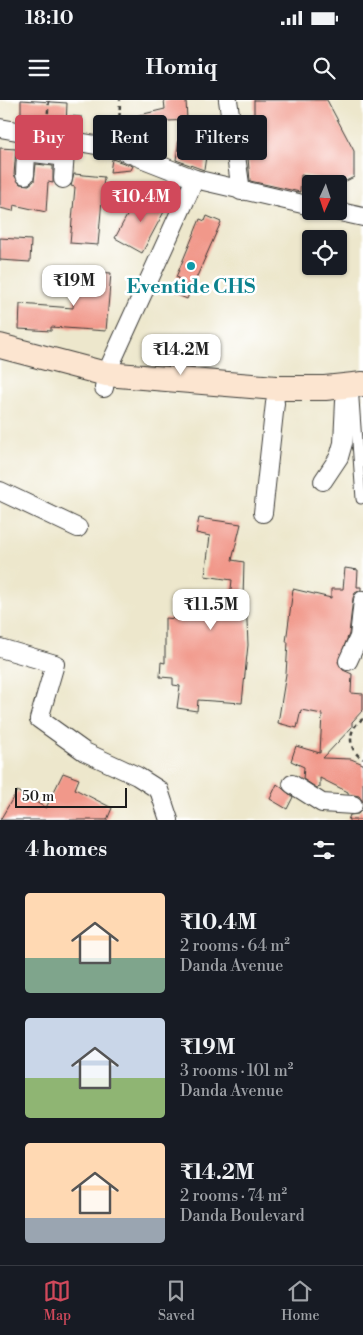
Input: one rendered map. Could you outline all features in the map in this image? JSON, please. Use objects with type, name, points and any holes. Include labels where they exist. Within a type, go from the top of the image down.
[{"type":"main road","points":[[0,346],[31,362]]},
{"type":"main road","points":[[0,361],[31,362],[105,381],[357,401]]},
{"type":"street","points":[[228,100],[230,115]]},
{"type":"street","points":[[241,100],[241,115]]},
{"type":"street","points":[[0,128],[15,131]]},
{"type":"street","points":[[25,175],[26,160]]},
{"type":"street","points":[[63,179],[64,160]]},
{"type":"street","points":[[146,160],[195,179],[302,204]]},
{"type":"street","points":[[236,160],[241,191]]},
{"type":"street","points":[[105,381],[195,179]]},
{"type":"street","points":[[348,214],[363,217]]},
{"type":"street","points":[[264,513],[276,396]]},
{"type":"street","points":[[324,481],[339,457],[357,401]]},
{"type":"street","points":[[0,491],[78,528]]},
{"type":"street","points":[[348,661],[361,632],[363,600]]},
{"type":"street","points":[[0,648],[55,664],[39,719],[85,752],[137,776],[159,790],[170,820]]},
{"type":"street","points":[[292,784],[322,803],[343,810]]},
{"type":"lane","points":[[357,401],[361,499]]},
{"type":"path","points":[[48,115],[49,100]]},
{"type":"path","points":[[119,115],[120,100]]},
{"type":"path","points":[[363,719],[357,722],[350,736],[352,749],[363,759]]},
{"type":"building","points":[[21,100],[67,103],[66,115],[21,115]]},
{"type":"building","points":[[164,100],[186,100],[187,115],[177,115],[177,121],[167,121],[167,115],[140,115],[165,109]]},
{"type":"building","points":[[254,100],[327,100],[354,151],[354,177],[348,180],[348,175],[301,175],[300,192],[250,181],[248,160],[267,160],[267,115],[254,115]]},
{"type":"building","points":[[0,148],[15,149],[14,175],[20,184],[29,185],[34,181],[36,164],[53,166],[53,183],[48,182],[46,212],[14,205],[13,211],[0,208]]},
{"type":"building","points":[[177,153],[177,160],[205,160],[204,170],[176,160]]},
{"type":"building","points":[[112,160],[133,166],[131,170],[110,172]]},
{"type":"building","points":[[74,174],[104,177],[98,245],[70,243],[75,187],[71,186]]},
{"type":"building","points":[[139,193],[166,208],[142,253],[115,238]]},
{"type":"building","name":"Eventide CHS","points":[[207,216],[221,222],[187,299],[173,293],[179,278],[176,277],[200,219],[205,221]]},
{"type":"building","points":[[0,238],[31,240],[30,262],[0,260]]},
{"type":"building","points":[[76,271],[95,272],[95,274],[96,272],[111,273],[106,331],[51,327],[51,331],[19,329],[20,304],[73,308]]},
{"type":"building","points":[[199,518],[241,524],[232,560],[244,562],[243,598],[246,598],[248,645],[242,703],[198,700],[197,711],[177,708],[180,686],[173,685],[173,678],[160,677],[161,662],[165,663],[165,618],[190,620],[191,605],[229,607],[232,580],[205,576],[210,536],[196,533]]},
{"type":"building","points":[[345,568],[358,570],[357,587],[361,587],[361,590],[355,593],[353,598],[349,634],[338,662],[343,670],[352,674],[351,693],[363,694],[363,710],[352,722],[352,727],[323,758],[351,759],[363,764],[363,802],[359,796],[348,794],[348,792],[320,778],[320,787],[317,788],[303,779],[304,767],[291,761],[296,746],[320,753],[322,714],[301,710],[297,728],[278,723],[286,674],[288,642],[286,642],[293,589],[331,598],[331,589],[343,589]]},
{"type":"building","points":[[63,773],[79,779],[75,789],[112,808],[107,820],[0,820],[17,791],[46,808]]},
{"type":"building","points":[[277,784],[293,797],[287,809],[270,799]]},
{"type":"building","points":[[363,808],[363,820],[348,820],[350,815],[358,814]]},
{"type":"place","name":"Eventide CHS","points":[[191,266]]}]
